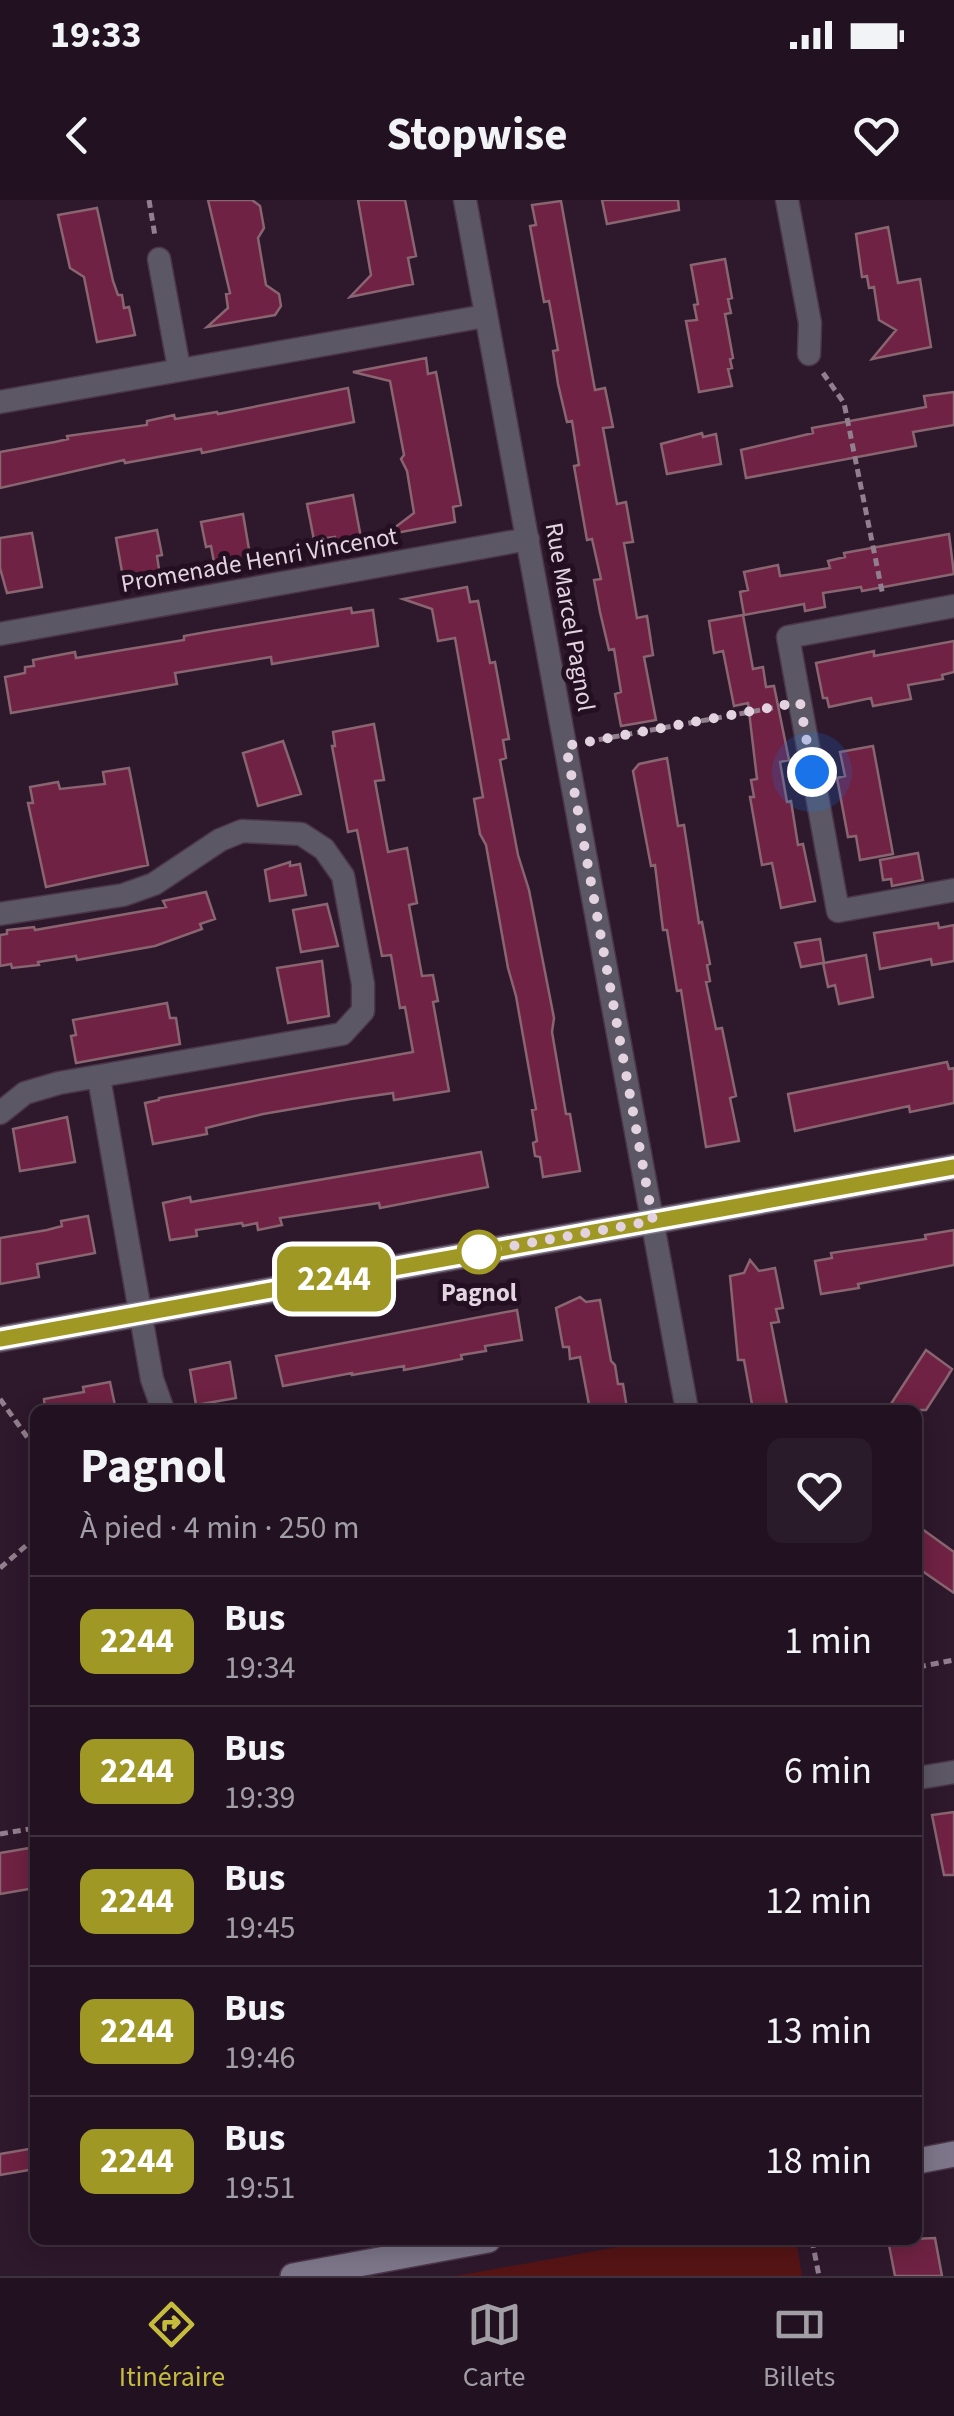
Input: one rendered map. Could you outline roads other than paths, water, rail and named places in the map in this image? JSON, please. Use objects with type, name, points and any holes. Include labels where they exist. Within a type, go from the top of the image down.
[{"type":"street","name":"Rue Marcel Pagnol","points":[[465,200],[687,1405]]},
{"type":"street","points":[[786,200],[810,323],[810,354]]},
{"type":"street","points":[[159,258],[179,368]]},
{"type":"street","points":[[0,402],[486,316]]},
{"type":"street","name":"Promenade Henri Vincenot","points":[[0,634],[528,539]]},
{"type":"street","points":[[954,606],[788,637],[838,911],[954,890]]},
{"type":"street","points":[[0,914],[123,896],[154,884],[220,840],[242,831],[301,834],[324,849],[342,876],[363,984],[363,1011],[342,1034],[59,1084],[25,1094],[0,1113]]},
{"type":"street","points":[[99,1078],[152,1378],[162,1405]]},
{"type":"street","points":[[0,1340],[954,1166]]},
{"type":"street","points":[[922,1777],[954,1772]]},
{"type":"street","points":[[922,2160],[954,2156]]},
{"type":"street","points":[[292,2276],[427,2246]]},
{"type":"place","name":"Pagnol","points":[[479,1252]]}]
